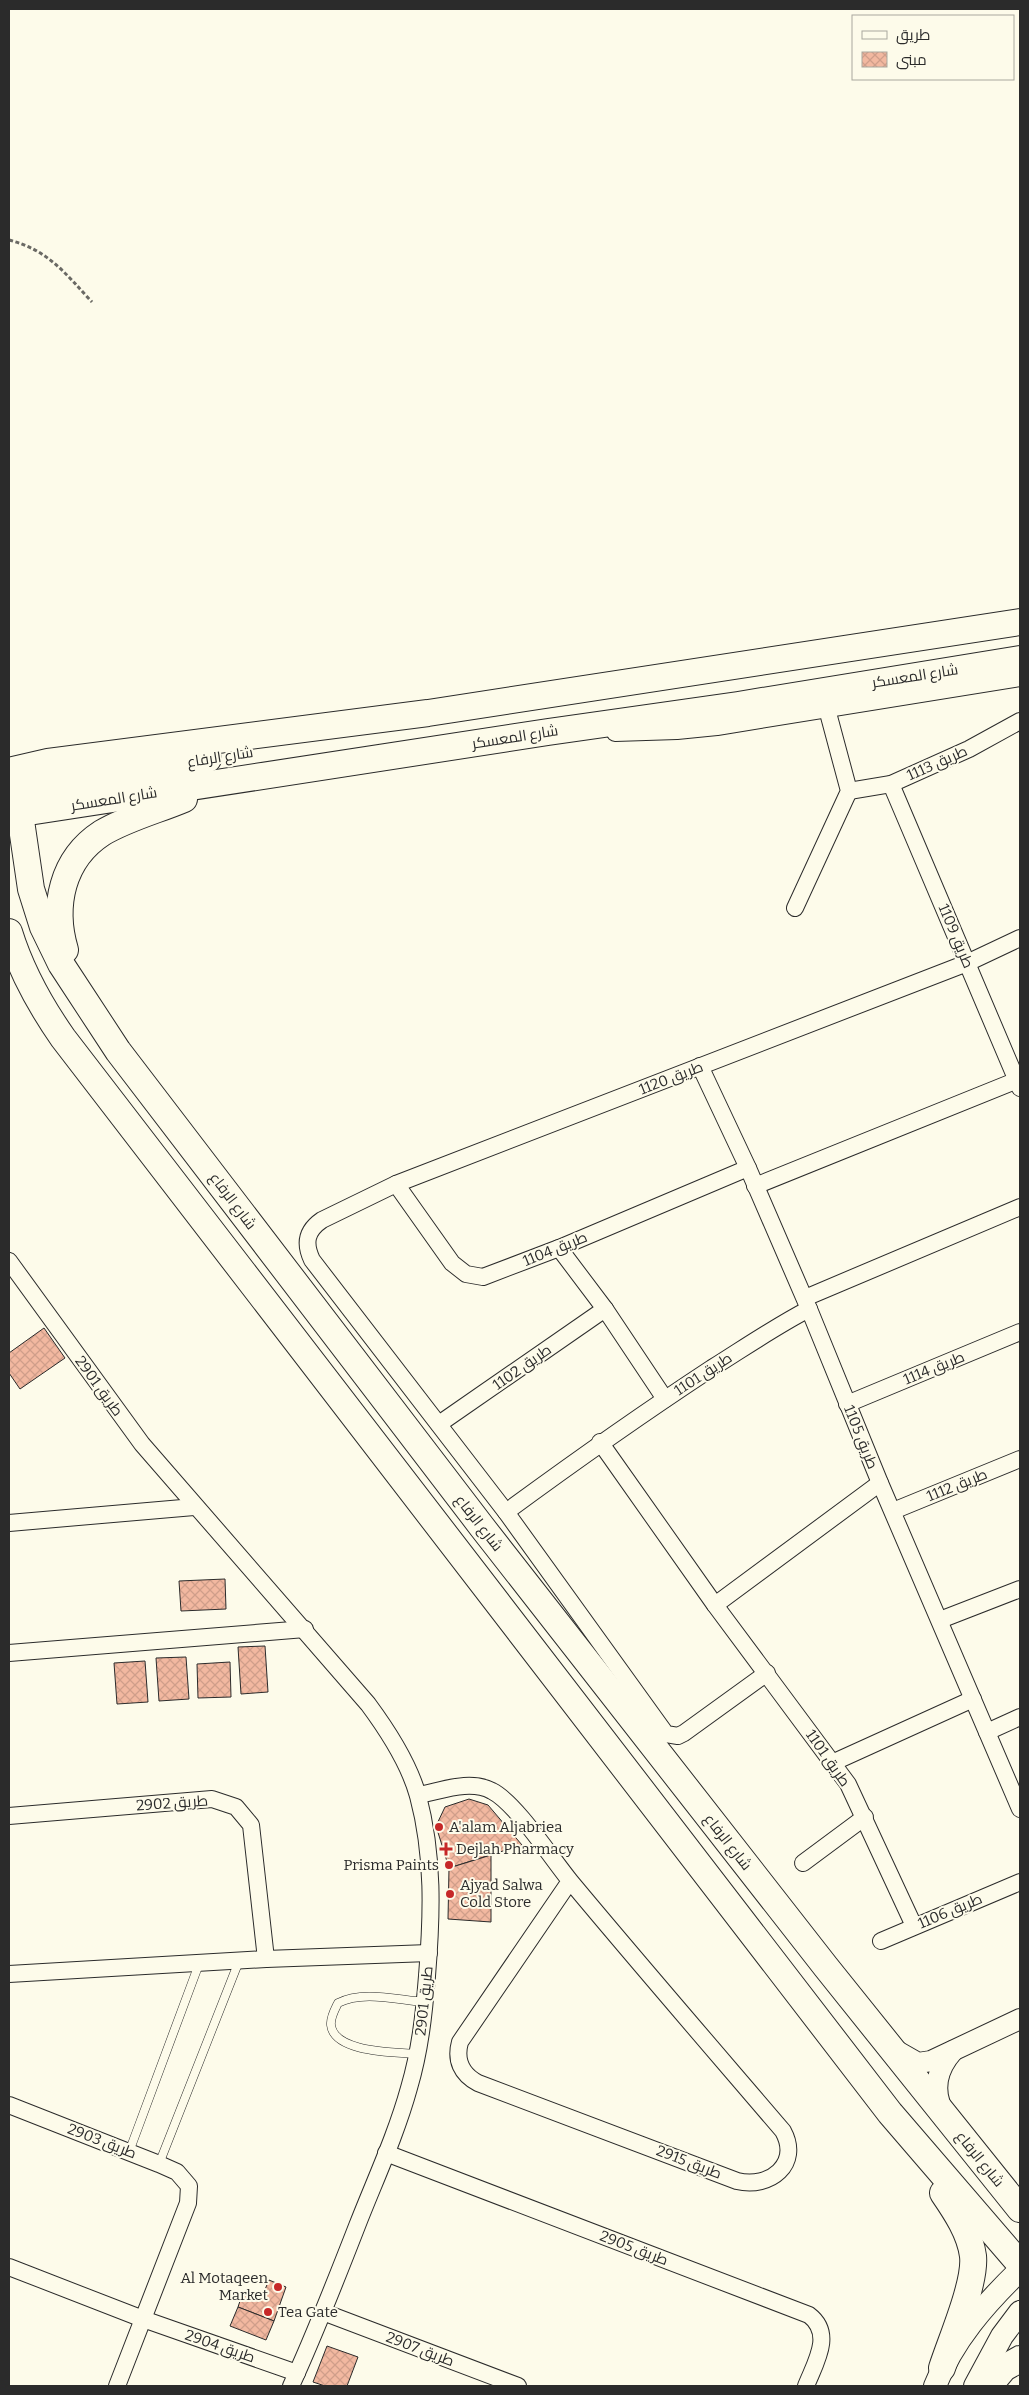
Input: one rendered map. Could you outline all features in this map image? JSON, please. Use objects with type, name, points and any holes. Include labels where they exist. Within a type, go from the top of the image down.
[{"type":"main road","points":[[9,771],[48,762],[428,713],[1020,622]]},
{"type":"main road","name":"شارع المعسكر","points":[[11,805],[227,782],[548,732],[738,705],[1020,659]]},
{"type":"main road","name":"شارع الرفاع","points":[[428,713],[388,731],[53,783],[11,805],[31,889],[43,927],[60,964],[118,1050],[482,1527],[886,2042],[1020,2209]]},
{"type":"main road","points":[[83,997],[68,960],[59,925],[60,899],[74,862],[91,842],[114,827],[227,782]]},
{"type":"main road","points":[[9,932],[28,981],[44,1010],[63,1038],[890,2114],[1020,2264]]},
{"type":"main road","points":[[9,987],[43,1022],[63,1038]]},
{"type":"main road","points":[[890,2114],[950,2204],[968,2235],[973,2257],[971,2279],[939,2377]]},
{"type":"main road","points":[[939,2377],[975,2317],[1020,2270]]},
{"type":"main road","points":[[975,2386],[1002,2336],[1020,2312]]},
{"type":"main road","points":[[989,2386],[1004,2368],[1020,2359]]},
{"type":"street","points":[[548,732],[677,731],[717,727],[1020,678]]},
{"type":"street","points":[[795,908],[849,791],[827,709]]},
{"type":"street","name":"طريق 1113","points":[[849,791],[891,784],[969,749],[1020,721]]},
{"type":"street","name":"طريق 1109","points":[[891,784],[1019,1083]]},
{"type":"street","name":"طريق 1120","points":[[439,1424],[312,1260],[307,1250],[307,1238],[312,1227],[322,1220],[396,1184],[967,963],[1020,938]]},
{"type":"street","name":"طريق 1105","points":[[700,1066],[748,1168],[807,1304],[880,1483],[1020,1810]]},
{"type":"street","points":[[755,1186],[1019,1083]]},
{"type":"street","name":"طريق 1104","points":[[396,1184],[452,1263],[466,1274],[483,1277],[559,1248],[748,1168]]},
{"type":"street","name":"طريق 1101","points":[[506,1512],[600,1442],[786,1321],[807,1304],[1020,1207]]},
{"type":"street","points":[[559,1248],[605,1309],[665,1399]]},
{"type":"street","name":"طريق 2901","points":[[9,1261],[142,1444],[194,1507],[305,1630],[368,1704],[386,1729],[402,1757],[418,1795],[430,1868],[432,1896],[425,2002],[418,2054],[409,2088],[386,2153],[294,2380]]},
{"type":"street","name":"طريق 1102","points":[[439,1424],[605,1309]]},
{"type":"street","name":"طريق 1114","points":[[847,1404],[1020,1332]]},
{"type":"street","points":[[439,1424],[506,1512],[666,1734],[678,1736],[684,1733],[767,1673]]},
{"type":"street","name":"طريق 1101","points":[[600,1442],[715,1605],[848,1784],[865,1817],[914,1926]]},
{"type":"street","name":"طريق 1112","points":[[893,1511],[1020,1459]]},
{"type":"street","points":[[715,1605],[880,1483]]},
{"type":"street","points":[[9,1523],[194,1507]]},
{"type":"street","points":[[940,1620],[1020,1589]]},
{"type":"street","points":[[9,1652],[305,1630]]},
{"type":"street","points":[[832,1763],[973,1699]]},
{"type":"street","points":[[987,1732],[1020,1717]]},
{"type":"street","name":"طريق 2915","points":[[418,1795],[470,1785],[491,1790],[511,1806],[570,1881],[783,2131],[788,2144],[788,2158],[779,2172],[771,2178],[753,2183],[738,2181],[478,2082],[465,2073],[460,2066],[458,2050],[464,2035],[570,1881]]},
{"type":"street","name":"طريق 2902","points":[[9,1816],[212,1799],[236,1807],[251,1825],[266,1958]]},
{"type":"street","points":[[803,1863],[865,1817]]},
{"type":"street","name":"طريق 1106","points":[[881,1941],[1020,1882]]},
{"type":"street","points":[[9,1974],[266,1958],[429,1953]]},
{"type":"street","points":[[886,2042],[909,2059],[918,2063],[931,2061],[1016,2022]]},
{"type":"street","points":[[947,2119],[939,2102],[936,2086],[943,2062],[953,2051]]},
{"type":"street","name":"طريق 2903","points":[[9,2105],[159,2164],[185,2178],[189,2186],[188,2203],[143,2319]]},
{"type":"street","name":"طريق 2905","points":[[386,2153],[808,2315],[820,2327],[823,2340],[806,2386]]},
{"type":"street","name":"طريق 2904","points":[[9,2267],[294,2380]]},
{"type":"street","name":"طريق 2907","points":[[323,2312],[518,2386]]},
{"type":"street","points":[[116,2386],[143,2319]]},
{"type":"lane","points":[[159,2164],[239,1961]]},
{"type":"lane","points":[[129,2152],[199,1962]]},
{"type":"lane","points":[[418,2054],[369,2050],[345,2043],[334,2036],[330,2024],[338,2003],[346,1998],[364,1996],[425,2002]]},
{"type":"path","points":[[9,240],[31,247],[55,262],[92,302]]},
{"type":"building","points":[[44,1328],[65,1358],[20,1389],[9,1373],[9,1353]]},
{"type":"building","points":[[225,1579],[226,1609],[181,1611],[179,1581]]},
{"type":"building","points":[[265,1646],[268,1692],[241,1694],[238,1647]]},
{"type":"building","points":[[186,1657],[189,1699],[159,1701],[156,1658]]},
{"type":"building","points":[[145,1661],[148,1702],[117,1704],[114,1663]]},
{"type":"building","points":[[230,1662],[231,1697],[198,1698],[197,1664]]},
{"type":"building","points":[[469,1799],[488,1805],[522,1845],[449,1868],[436,1826],[445,1807]]},
{"type":"building","points":[[491,1855],[491,1922],[448,1919],[449,1868]]},
{"type":"building","points":[[269,2280],[286,2287],[274,2321],[238,2307],[243,2292],[261,2299]]},
{"type":"building","points":[[238,2307],[274,2321],[266,2340],[230,2326]]},
{"type":"building","points":[[327,2346],[358,2357],[347,2386],[325,2386],[313,2382]]},
{"type":"place","name":"A'alam Aljabriea","points":[[439,1827]]},
{"type":"place","name":"Dejlah Pharmacy","points":[[446,1849]]},
{"type":"place","name":"Prisma Paints","points":[[449,1865]]},
{"type":"place","name":"Ajyad Salwa Cold Store","points":[[450,1894]]},
{"type":"place","name":"Al Motaqeen Market","points":[[278,2287]]},
{"type":"place","name":"Tea Gate","points":[[268,2312]]}]
